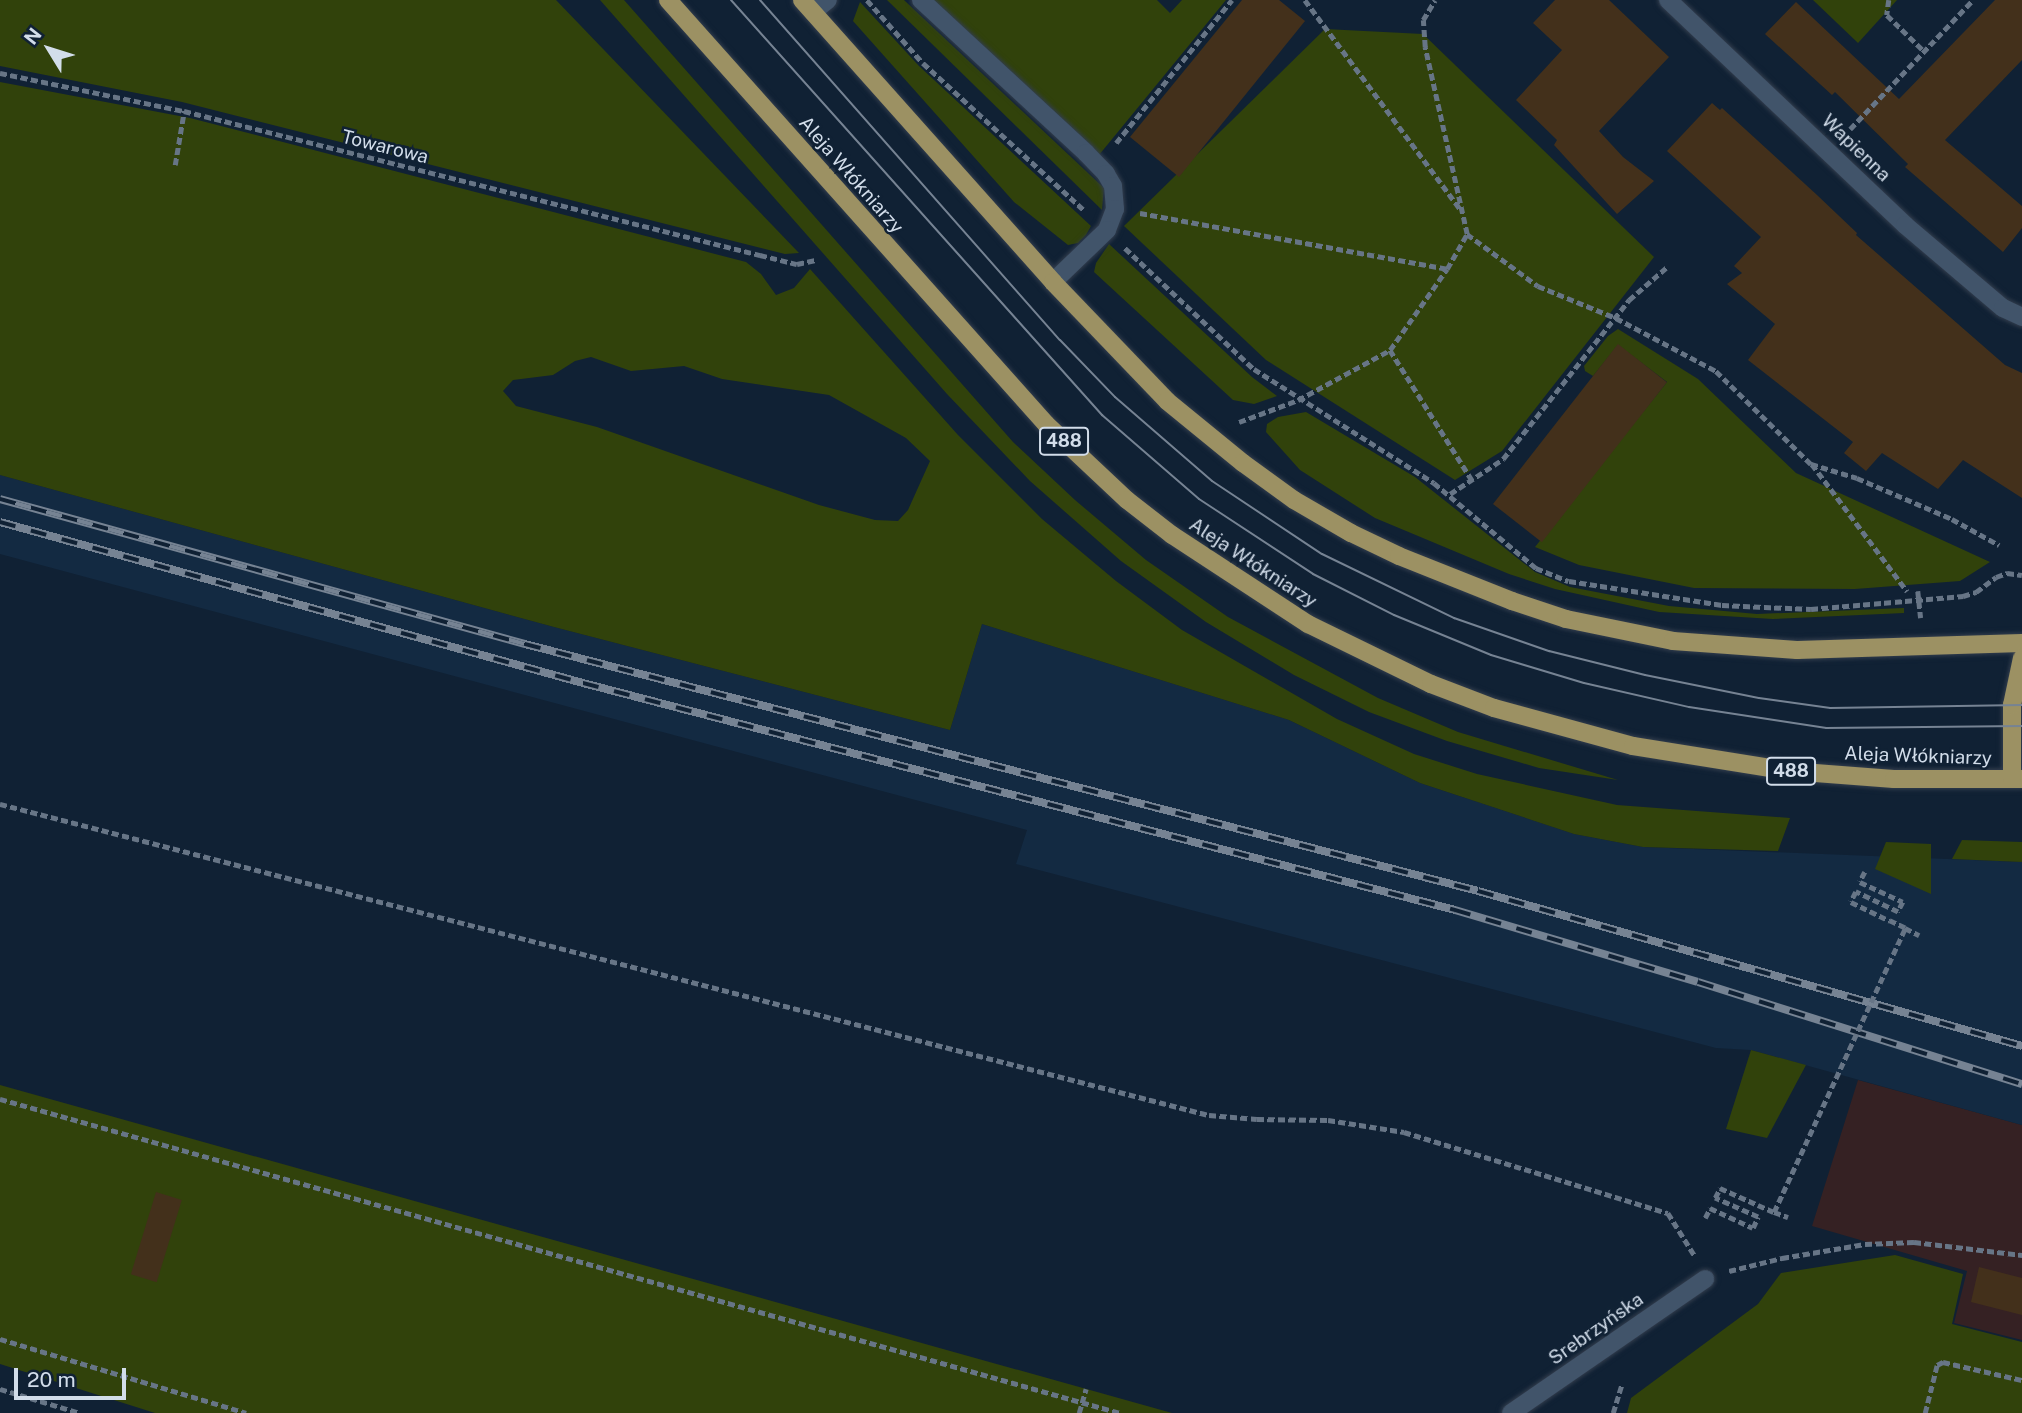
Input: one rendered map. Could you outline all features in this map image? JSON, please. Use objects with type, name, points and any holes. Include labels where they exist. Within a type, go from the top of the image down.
[{"type":"main road","name":"Aleja Włókniarzy","points":[[668,0],[974,346],[1065,443],[1127,500],[1172,535],[1262,597],[1308,624],[1366,654],[1482,703],[1633,746],[1788,771],[1907,780],[2017,779]]},
{"type":"main road","points":[[808,6],[1123,357],[1205,434],[1294,500],[1351,533],[1461,583],[1566,619],[1673,641],[1757,649],[2022,643]]},
{"type":"main road","points":[[2017,779],[2012,705],[2022,658]]},
{"type":"street","points":[[808,6],[828,0]]},
{"type":"street","points":[[920,0],[1098,165],[1113,186],[1115,209],[1107,230],[1053,282]]},
{"type":"street","name":"Wapienna","points":[[1668,0],[1905,226],[2003,307],[2022,317]]},
{"type":"street","name":"Srebrzyńska","points":[[1511,1413],[1705,1279]]},
{"type":"path","points":[[867,0],[923,62],[1254,369],[1298,400],[1423,475],[1536,568],[1569,581],[1722,605],[1811,609],[1920,601],[1970,594],[2007,573],[2022,576]]},
{"type":"path","points":[[1098,165],[1232,0]]},
{"type":"path","points":[[1305,0],[1464,213]]},
{"type":"path","points":[[1205,434],[1298,400],[1390,350],[1447,269],[1467,234],[1425,47],[1423,20],[1435,0]]},
{"type":"path","points":[[1889,0],[1886,15],[1924,51]]},
{"type":"path","points":[[1850,129],[1973,0]]},
{"type":"path","name":"Towarowa","points":[[0,73],[184,111],[760,256],[797,264],[816,260]]},
{"type":"path","points":[[175,165],[184,111]]},
{"type":"path","points":[[1115,209],[1447,269]]},
{"type":"path","points":[[1467,234],[1538,286],[1616,318],[1716,371],[1811,464],[1907,591]]},
{"type":"path","points":[[1450,495],[1503,459],[1616,318],[1649,280],[1667,267]]},
{"type":"path","points":[[1390,350],[1472,480]]},
{"type":"path","points":[[1811,464],[1857,478],[1952,519],[1999,545]]},
{"type":"path","points":[[1918,591],[1921,618]]},
{"type":"path","points":[[0,804],[1209,1115],[1233,1119],[1328,1119],[1404,1132],[1668,1213],[1690,1243],[1705,1279],[1782,1258],[1866,1244],[1914,1242],[2022,1255]]},
{"type":"path","points":[[1866,872],[1860,882],[1903,902],[1901,907],[1898,912],[1856,892],[1851,902],[1919,935]]},
{"type":"path","points":[[1774,1212],[1905,928]]},
{"type":"path","points":[[0,1099],[1120,1413]]},
{"type":"path","points":[[1705,1218],[1710,1208],[1753,1228],[1758,1217],[1715,1198],[1720,1188],[1788,1217]]},
{"type":"path","points":[[0,1339],[246,1413]]},
{"type":"path","points":[[1925,1413],[1937,1365],[1943,1362],[2022,1380]]},
{"type":"path","points":[[1613,1413],[1622,1384]]},
{"type":"path","points":[[0,1389],[80,1413]]},
{"type":"path","points":[[1079,1413],[1086,1389]]},
{"type":"shaded area","points":[[0,475],[554,627],[950,730],[982,624],[1289,720],[1420,783],[1574,834],[1643,847],[2022,862],[2022,1125],[1751,1050],[1716,1048],[1016,864],[1027,830],[0,554]]},
{"type":"shaded area","points":[[1858,1080],[2022,1125],[2022,1340],[1954,1323],[1967,1271],[1812,1226]]},
{"type":"green space","points":[[0,0],[556,0],[799,253],[785,254],[182,102],[0,66]]},
{"type":"green space","points":[[600,0],[624,0],[1013,442],[1075,500],[1146,560],[1228,617],[1378,698],[1458,732],[1618,780],[1539,768],[1447,741],[1369,712],[1294,675],[1206,622],[1121,561],[1030,481],[947,394]]},
{"type":"green space","points":[[887,0],[904,0],[1104,188],[1102,210]]},
{"type":"green space","points":[[932,0],[1157,0],[1170,13],[1182,0],[1226,0],[1099,155]]},
{"type":"green space","points":[[1813,0],[1897,0],[1858,43]]},
{"type":"green space","points":[[860,2],[919,66],[1091,226],[1078,243],[1068,245],[1014,202],[853,21]]},
{"type":"green space","points":[[1325,29],[1423,34],[1654,257],[1502,451],[1455,480],[1266,360],[1124,226]]},
{"type":"green space","points":[[0,82],[190,118],[746,262],[761,274],[776,295],[794,288],[810,269],[958,435],[1042,519],[1116,581],[1182,630],[1337,719],[1414,754],[1477,774],[1617,805],[1790,818],[1778,851],[1643,847],[1574,834],[1420,783],[1289,720],[982,624],[950,730],[554,627],[0,475]],"holes":[[[591,357],[631,371],[684,366],[722,379],[829,395],[906,438],[930,461],[908,510],[898,521],[875,520],[819,505],[597,427],[516,406],[503,391],[513,380],[553,375],[575,361]]]},
{"type":"green space","points":[[1109,244],[1252,377],[1277,396],[1254,404],[1233,400],[1094,272],[1096,263]]},
{"type":"green space","points":[[1618,329],[1698,379],[1796,473],[1990,562],[1960,581],[1855,589],[1694,588],[1579,565],[1535,547],[1667,382],[1618,345],[1593,376],[1585,371],[1584,366],[1608,336]]},
{"type":"green space","points":[[1306,412],[1415,477],[1535,572],[1570,587],[1669,606],[1757,614],[1904,608],[1904,613],[1773,619],[1659,612],[1555,589],[1509,574],[1375,518],[1300,470],[1266,432],[1267,424],[1278,417]]},
{"type":"green space","points":[[1962,840],[2022,842],[2022,862],[1952,859]]},
{"type":"green space","points":[[1886,842],[1931,844],[1931,894],[1875,869]]},
{"type":"green space","points":[[1751,1050],[1806,1065],[1767,1138],[1726,1129]]},
{"type":"green space","points":[[0,1085],[1172,1413],[155,1413],[0,1364]]},
{"type":"green space","points":[[1895,1255],[1963,1274],[1952,1324],[2022,1342],[2022,1413],[1627,1413],[1631,1398],[1758,1304],[1781,1273]]},
{"type":"building","points":[[1242,0],[1279,0],[1305,21],[1179,177],[1130,137]]},
{"type":"building","points":[[1555,0],[1609,0],[1669,57],[1599,131],[1623,157],[1654,181],[1617,214],[1554,145],[1557,140],[1516,100],[1562,50],[1533,23]]},
{"type":"building","points":[[1995,0],[2022,0],[2022,60],[1945,140],[2022,206],[2022,228],[2003,252],[1905,167],[1908,164],[1835,92],[1832,95],[1765,34],[1796,2],[1899,99]]},
{"type":"building","points":[[1712,103],[1720,110],[1722,108],[1817,195],[1857,233],[1856,235],[2005,365],[2022,373],[2022,498],[1963,460],[1938,489],[1882,453],[1866,471],[1844,453],[1853,442],[1748,360],[1775,324],[1727,284],[1742,273],[1734,266],[1761,237],[1667,151]]},
{"type":"building","points":[[1618,344],[1667,382],[1542,542],[1493,504]]},
{"type":"building","points":[[156,1192],[182,1200],[157,1282],[131,1274]]},
{"type":"building","points":[[1979,1267],[2022,1278],[2022,1315],[1971,1302]]},
{"type":"tram line","points":[[731,0],[1102,415],[1199,499],[1313,574],[1394,615],[1491,655],[1584,683],[1689,707],[1826,728],[2022,726]]},
{"type":"tram line","points":[[760,0],[1060,340],[1115,397],[1212,481],[1322,554],[1454,618],[1549,651],[1645,675],[1759,698],[1830,708],[2022,705]]},
{"type":"railway","points":[[0,499],[525,644],[1478,891],[2022,1046]]},
{"type":"railway","points":[[0,522],[583,683],[1455,910],[1698,982],[2022,1084]]}]
